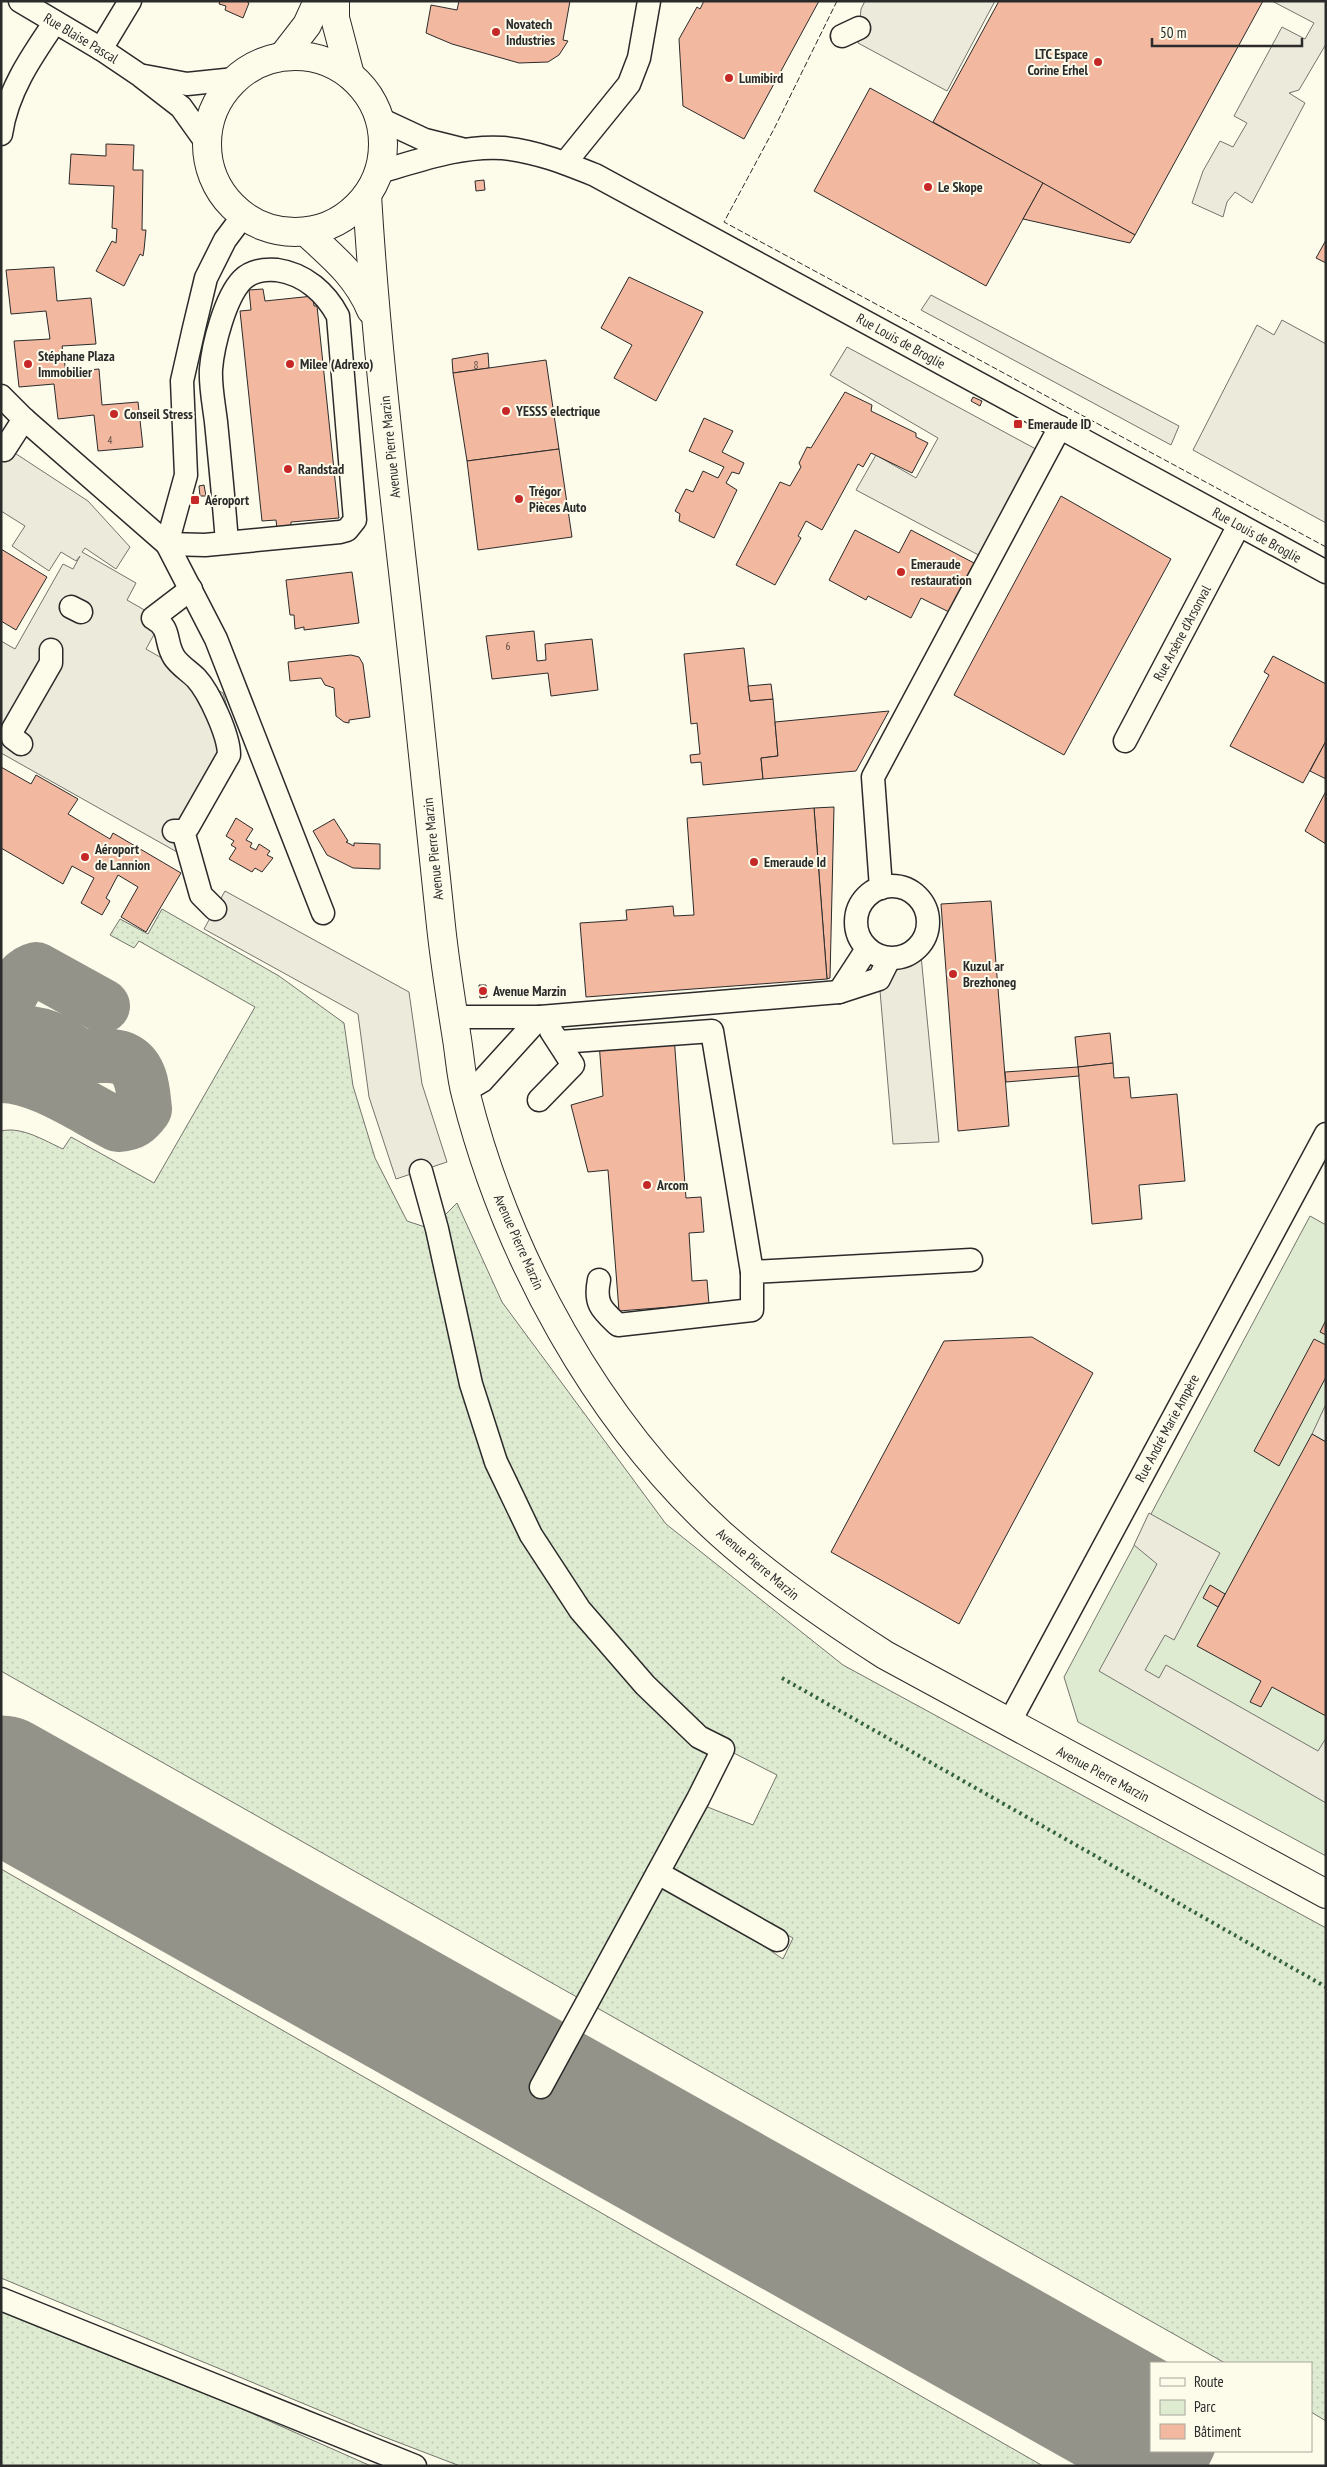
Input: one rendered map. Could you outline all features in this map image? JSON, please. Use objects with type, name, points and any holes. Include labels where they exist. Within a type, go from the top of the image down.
[{"type":"main road","points":[[283,56],[307,25],[318,1]]},
{"type":"main road","points":[[336,1],[336,24],[350,75]]},
{"type":"main road","points":[[283,56],[318,58],[335,65],[350,75],[373,102],[380,119],[383,136],[383,154],[373,184],[347,216],[321,229],[306,232],[280,231],[254,223],[243,216],[220,191],[210,167],[206,142],[208,124],[223,92],[249,68],[283,56]]},
{"type":"main road","name":"Avenue Pierre Marzin","points":[[373,184],[376,322],[445,959],[453,1017],[465,1091],[485,1162],[507,1218],[558,1326],[617,1416],[683,1495],[719,1532],[820,1614],[885,1655],[1009,1723],[1322,1888]]},
{"type":"main road","points":[[306,232],[349,272],[362,290],[376,322]]},
{"type":"street","name":"Rue Blaise Pascal","points":[[20,1],[101,49],[181,106],[206,142]]},
{"type":"street","points":[[101,49],[130,1]]},
{"type":"street","points":[[565,163],[629,84],[639,58],[649,1]]},
{"type":"street","points":[[1,134],[4,116],[22,73],[55,22]]},
{"type":"street","name":"Rue Blaise Pascal","points":[[141,76],[187,84],[235,79]]},
{"type":"street","name":"Rue Louis de Broglie","points":[[380,119],[425,140],[464,149],[503,148],[551,158],[595,175],[1326,572]]},
{"type":"street","name":"Rue Louis de Broglie","points":[[373,184],[464,149]]},
{"type":"street","points":[[167,544],[186,476],[182,381],[194,328],[206,278],[225,240],[243,216]]},
{"type":"street","points":[[167,544],[227,543],[340,532],[347,530],[355,520],[338,316],[329,299],[317,288],[296,276],[279,270],[260,271],[251,274],[235,290],[217,338],[211,370],[227,543]]},
{"type":"street","points":[[1,396],[24,419],[167,544],[216,639],[323,913]]},
{"type":"street","points":[[4,450],[24,419]]},
{"type":"street","points":[[881,888],[873,777],[1060,427]]},
{"type":"street","name":"Rue Arsène d'Arsonval","points":[[1125,741],[1239,525]]},
{"type":"street","points":[[190,589],[153,618],[166,629],[169,647],[175,658],[190,675],[222,725],[227,759],[202,792],[188,827],[178,831],[201,895],[215,909]]},
{"type":"street","points":[[1,733],[21,744],[13,738],[13,729],[51,663],[51,650],[59,654]]},
{"type":"street","points":[[893,886],[910,892],[922,903],[927,913],[926,936],[911,953],[901,958],[889,959],[867,949],[860,939],[856,927],[856,914],[862,903],[870,894],[881,888],[893,886]]},
{"type":"street","points":[[839,992],[867,949]]},
{"type":"street","points":[[453,1017],[540,1017],[839,992],[879,979],[889,959]]},
{"type":"street","points":[[539,1100],[573,1065],[560,1042],[540,1017]]},
{"type":"street","points":[[465,1091],[482,1081],[540,1017]]},
{"type":"street","points":[[560,1042],[712,1031],[752,1272],[752,1310],[618,1325],[602,1311],[596,1294],[599,1280]]},
{"type":"street","name":"Rue André Marie Ampère","points":[[1009,1723],[1326,1134]]},
{"type":"street","points":[[421,1171],[437,1229],[471,1384],[496,1462],[532,1535],[580,1610],[645,1685],[699,1737],[723,1749],[658,1873],[541,2087]]},
{"type":"street","points":[[752,1272],[971,1260]]},
{"type":"street","points":[[658,1873],[777,1940]]},
{"type":"street","points":[[1,2299],[415,2466]]},
{"type":"green space","points":[[162,909],[279,976],[344,1023],[353,1086],[375,1158],[407,1221],[431,1229],[534,1548],[717,1753],[582,2000],[1,1671],[1,1131],[25,1132],[63,1149],[71,1137],[154,1183],[255,1007],[139,941],[134,948],[110,935],[120,919],[148,934]]},
{"type":"green space","points":[[457,1203],[502,1302],[666,1524],[843,1665],[1326,1928],[1326,2421],[1312,2413],[1312,2362],[1223,2362],[592,2005],[661,1881],[774,1944],[771,1951],[783,1959],[793,1938],[675,1877],[672,1868],[705,1806],[753,1825],[777,1775],[720,1746],[694,1726],[555,1564],[506,1471],[465,1327],[440,1220]]},
{"type":"green space","points":[[1310,1216],[1326,1225],[1326,1856],[1078,1722],[1064,1677]]},
{"type":"green space","points":[[1,1869],[1043,2466],[460,2466],[379,2435],[1,2278]]},
{"type":"green space","points":[[1,2312],[242,2409],[371,2466],[1,2466]]},
{"type":"shaded area","points":[[865,1],[995,1],[947,91],[858,43],[861,9]]},
{"type":"shaded area","points":[[1272,1],[1326,1],[1326,44],[1299,90],[1289,93],[1305,103],[1252,203],[1235,192],[1227,202],[1223,217],[1192,203],[1203,171],[1220,141],[1233,147],[1247,123],[1234,116],[1282,27],[1305,39],[1314,23]]},
{"type":"shaded area","points":[[931,295],[1179,426],[1171,445],[921,310]]},
{"type":"shaded area","points":[[1282,320],[1326,344],[1326,523],[1193,450],[1257,325],[1274,335]]},
{"type":"shaded area","points":[[847,347],[1045,454],[988,560],[856,490],[876,455],[916,478],[938,438],[830,375]]},
{"type":"shaded area","points":[[1,444],[88,501],[130,547],[116,569],[85,548],[82,552],[136,583],[127,600],[162,620],[146,649],[223,693],[238,744],[177,852],[1,753],[1,641],[15,649],[63,564],[73,569],[80,556],[76,561],[61,552],[49,571],[12,546],[25,526],[1,511]]},
{"type":"shaded area","points":[[225,891],[409,992],[422,1084],[447,1162],[396,1179],[369,1097],[358,1014],[204,929]]},
{"type":"shaded area","points":[[920,945],[939,1142],[893,1144],[879,979],[889,959],[901,958],[911,953]]},
{"type":"shaded area","points":[[1326,1404],[1326,1442],[1312,1434]]},
{"type":"shaded area","points":[[1149,1513],[1220,1553],[1174,1640],[1165,1635],[1145,1670],[1159,1678],[1166,1665],[1318,1751],[1326,1738],[1326,1803],[1099,1671],[1157,1564],[1134,1545]]},
{"type":"building","points":[[220,1],[246,1],[249,3],[243,18],[225,10],[226,6],[219,4]]},
{"type":"building","name":"Novatech Industries","points":[[459,1],[570,1],[563,40],[568,41],[559,55],[548,62],[519,63],[452,44],[426,33],[431,5],[457,10]]},
{"type":"building","name":"Lumibird","points":[[704,1],[819,1],[744,139],[683,106],[679,39],[697,7],[700,9]]},
{"type":"building","name":"LTC Espace Corine Erhel","points":[[999,1],[1263,1],[1135,235],[933,122]]},
{"type":"building","name":"Le Skope","points":[[870,88],[1043,183],[986,286],[814,191]]},
{"type":"building","points":[[106,144],[134,145],[133,170],[143,170],[142,230],[146,230],[144,250],[143,256],[140,254],[124,286],[96,271],[112,241],[116,243],[117,229],[112,228],[114,186],[69,184],[71,154],[106,156]]},
{"type":"building","points":[[484,180],[485,190],[476,191],[475,181]]},
{"type":"building","points":[[1043,183],[1135,235],[1130,243],[1023,219]]},
{"type":"building","points":[[1326,240],[1326,263],[1316,258]]},
{"type":"building","points":[[54,267],[57,301],[91,298],[96,344],[62,346],[66,372],[99,369],[102,405],[138,402],[143,447],[98,451],[94,415],[58,419],[54,384],[19,387],[14,341],[50,339],[46,311],[11,314],[6,270]]},
{"type":"building","points":[[629,277],[703,312],[656,401],[614,378],[632,345],[601,328]]},
{"type":"building","points":[[263,289],[265,301],[313,296],[314,306],[317,306],[339,518],[291,522],[291,528],[277,529],[276,520],[262,521],[240,311],[251,310],[249,290]]},
{"type":"building","points":[[488,353],[489,368],[453,373],[452,359]]},
{"type":"building","name":"YESSS electrique","points":[[546,360],[559,449],[467,461],[453,373]]},
{"type":"building","points":[[845,392],[872,405],[871,411],[916,433],[916,437],[928,443],[912,473],[871,453],[863,467],[858,464],[822,530],[806,521],[798,536],[801,538],[775,585],[736,565],[780,482],[790,486],[801,467],[799,463],[807,447],[811,448]]},
{"type":"building","points":[[973,397],[982,401],[980,406],[971,401]]},
{"type":"building","points":[[704,418],[733,431],[722,452],[744,463],[739,474],[732,472],[726,483],[737,490],[714,538],[679,521],[680,514],[675,511],[686,489],[693,492],[703,471],[718,478],[724,467],[689,451]]},
{"type":"building","name":"Trégor Pièces Auto","points":[[559,449],[572,537],[478,550],[467,461]]},
{"type":"building","points":[[204,485],[206,496],[200,496],[199,486]]},
{"type":"building","points":[[1061,496],[1171,559],[1064,755],[954,695]]},
{"type":"building","name":"Emeraude restauration","points":[[855,530],[899,553],[911,530],[974,563],[949,612],[921,598],[911,618],[868,596],[866,600],[829,580]]},
{"type":"building","points":[[1,549],[47,577],[16,630],[1,621]]},
{"type":"building","points":[[352,572],[359,623],[304,630],[304,627],[295,629],[294,615],[290,615],[286,580]]},
{"type":"building","points":[[534,631],[537,661],[546,660],[545,644],[592,639],[598,690],[551,696],[548,673],[492,679],[486,636]]},
{"type":"building","points":[[744,648],[750,701],[773,699],[778,756],[761,758],[763,779],[703,785],[701,762],[691,763],[690,755],[700,754],[697,723],[691,724],[684,654]]},
{"type":"building","points":[[351,655],[359,657],[363,664],[370,717],[349,720],[349,723],[336,716],[334,688],[325,685],[321,678],[290,681],[288,662]]},
{"type":"building","points":[[1273,656],[1326,684],[1326,741],[1303,783],[1230,746],[1269,675],[1264,672]]},
{"type":"building","points":[[771,684],[773,699],[750,701],[748,686]]},
{"type":"building","points":[[889,711],[856,771],[763,779],[761,758],[778,756],[775,722]]},
{"type":"building","points":[[1326,741],[1326,779],[1310,771]]},
{"type":"building","name":"Aéroport de Lannion","points":[[1,767],[31,784],[36,775],[78,799],[68,814],[110,839],[113,833],[181,873],[146,932],[121,917],[138,887],[118,875],[106,898],[110,901],[102,915],[81,903],[94,878],[72,866],[63,884],[1,848]]},
{"type":"building","points":[[1326,791],[1326,844],[1305,831]]},
{"type":"building","points":[[834,807],[830,978],[827,979],[814,808]]},
{"type":"building","name":"Emeraude Id","points":[[814,808],[827,979],[586,997],[580,923],[627,920],[626,910],[673,906],[674,916],[694,915],[687,818]]},
{"type":"building","points":[[236,818],[253,829],[246,840],[252,843],[250,847],[256,850],[259,844],[270,851],[267,855],[273,858],[262,872],[255,868],[252,872],[229,859],[236,848],[231,845],[234,841],[226,836]]},
{"type":"building","points":[[334,819],[348,841],[346,842],[354,846],[354,843],[380,844],[380,869],[353,868],[327,855],[313,831]]},
{"type":"building","points":[[991,901],[1009,1126],[958,1131],[941,904]]},
{"type":"building","name":"Avenue Marzin","points":[[479,985],[486,985],[487,997],[480,998]]},
{"type":"building","points":[[1110,1033],[1113,1063],[1078,1067],[1075,1037]]},
{"type":"building","name":"Arcom","points":[[674,1036],[686,1198],[701,1197],[704,1232],[689,1233],[692,1281],[707,1280],[709,1304],[619,1311],[608,1170],[588,1172],[571,1105],[603,1096],[599,1042]]},
{"type":"building","points":[[1113,1063],[1114,1078],[1129,1077],[1131,1098],[1177,1094],[1185,1181],[1139,1185],[1142,1219],[1092,1224],[1078,1067]]},
{"type":"building","points":[[1078,1067],[1079,1076],[1006,1082],[1005,1072]]},
{"type":"building","points":[[1326,1320],[1326,1335],[1320,1332]]},
{"type":"building","points":[[1032,1337],[1093,1373],[959,1624],[831,1552],[944,1341]]},
{"type":"building","points":[[1314,1339],[1326,1345],[1326,1377],[1279,1466],[1254,1451]]},
{"type":"building","points":[[1312,1434],[1326,1442],[1326,1716],[1272,1687],[1261,1707],[1250,1702],[1261,1681],[1197,1646]]},
{"type":"building","points":[[1210,1585],[1225,1594],[1218,1607],[1203,1598]]},
{"type":"taxiway","points":[[1,1013],[19,981],[24,975],[36,969],[103,1006]]},
{"type":"taxiway","points":[[1,1036],[16,1033],[39,1034],[53,1039],[81,1055],[115,1056],[126,1060],[132,1064],[139,1076],[143,1089],[145,1109],[134,1121],[118,1125],[46,1087],[16,1077],[1,1076]]},
{"type":"runway","points":[[1,1783],[1150,2429]]},
{"type":"hedge","points":[[782,1678],[1326,1987]]},
{"type":"fence","points":[[837,1],[774,129],[724,222],[1326,547]]},
{"type":"place","name":"Novatech Industries","points":[[496,32]]},
{"type":"place","name":"LTC Espace Corine Erhel","points":[[1098,62]]},
{"type":"place","name":"Lumibird","points":[[729,78]]},
{"type":"place","name":"Le Skope","points":[[928,187]]},
{"type":"place","name":"Stéphane Plaza Immobilier","points":[[28,364]]},
{"type":"place","name":"Milee (Adrexo)","points":[[290,364]]},
{"type":"place","name":"YESSS electrique","points":[[506,411]]},
{"type":"place","name":"Conseil Stress","points":[[114,414]]},
{"type":"place","name":"Emeraude ID","points":[[1018,424]]},
{"type":"place","name":"Randstad","points":[[288,469]]},
{"type":"place","name":"Trégor Pièces Auto","points":[[519,499]]},
{"type":"place","name":"Aéroport","points":[[195,500]]},
{"type":"place","name":"Emeraude restauration","points":[[901,572]]},
{"type":"place","name":"Aéroport de Lannion","points":[[85,857]]},
{"type":"place","name":"Emeraude Id","points":[[754,862]]},
{"type":"place","name":"Kuzul ar Brezhoneg","points":[[953,974]]},
{"type":"place","name":"Avenue Marzin","points":[[483,991]]},
{"type":"place","name":"Arcom","points":[[647,1185]]}]
